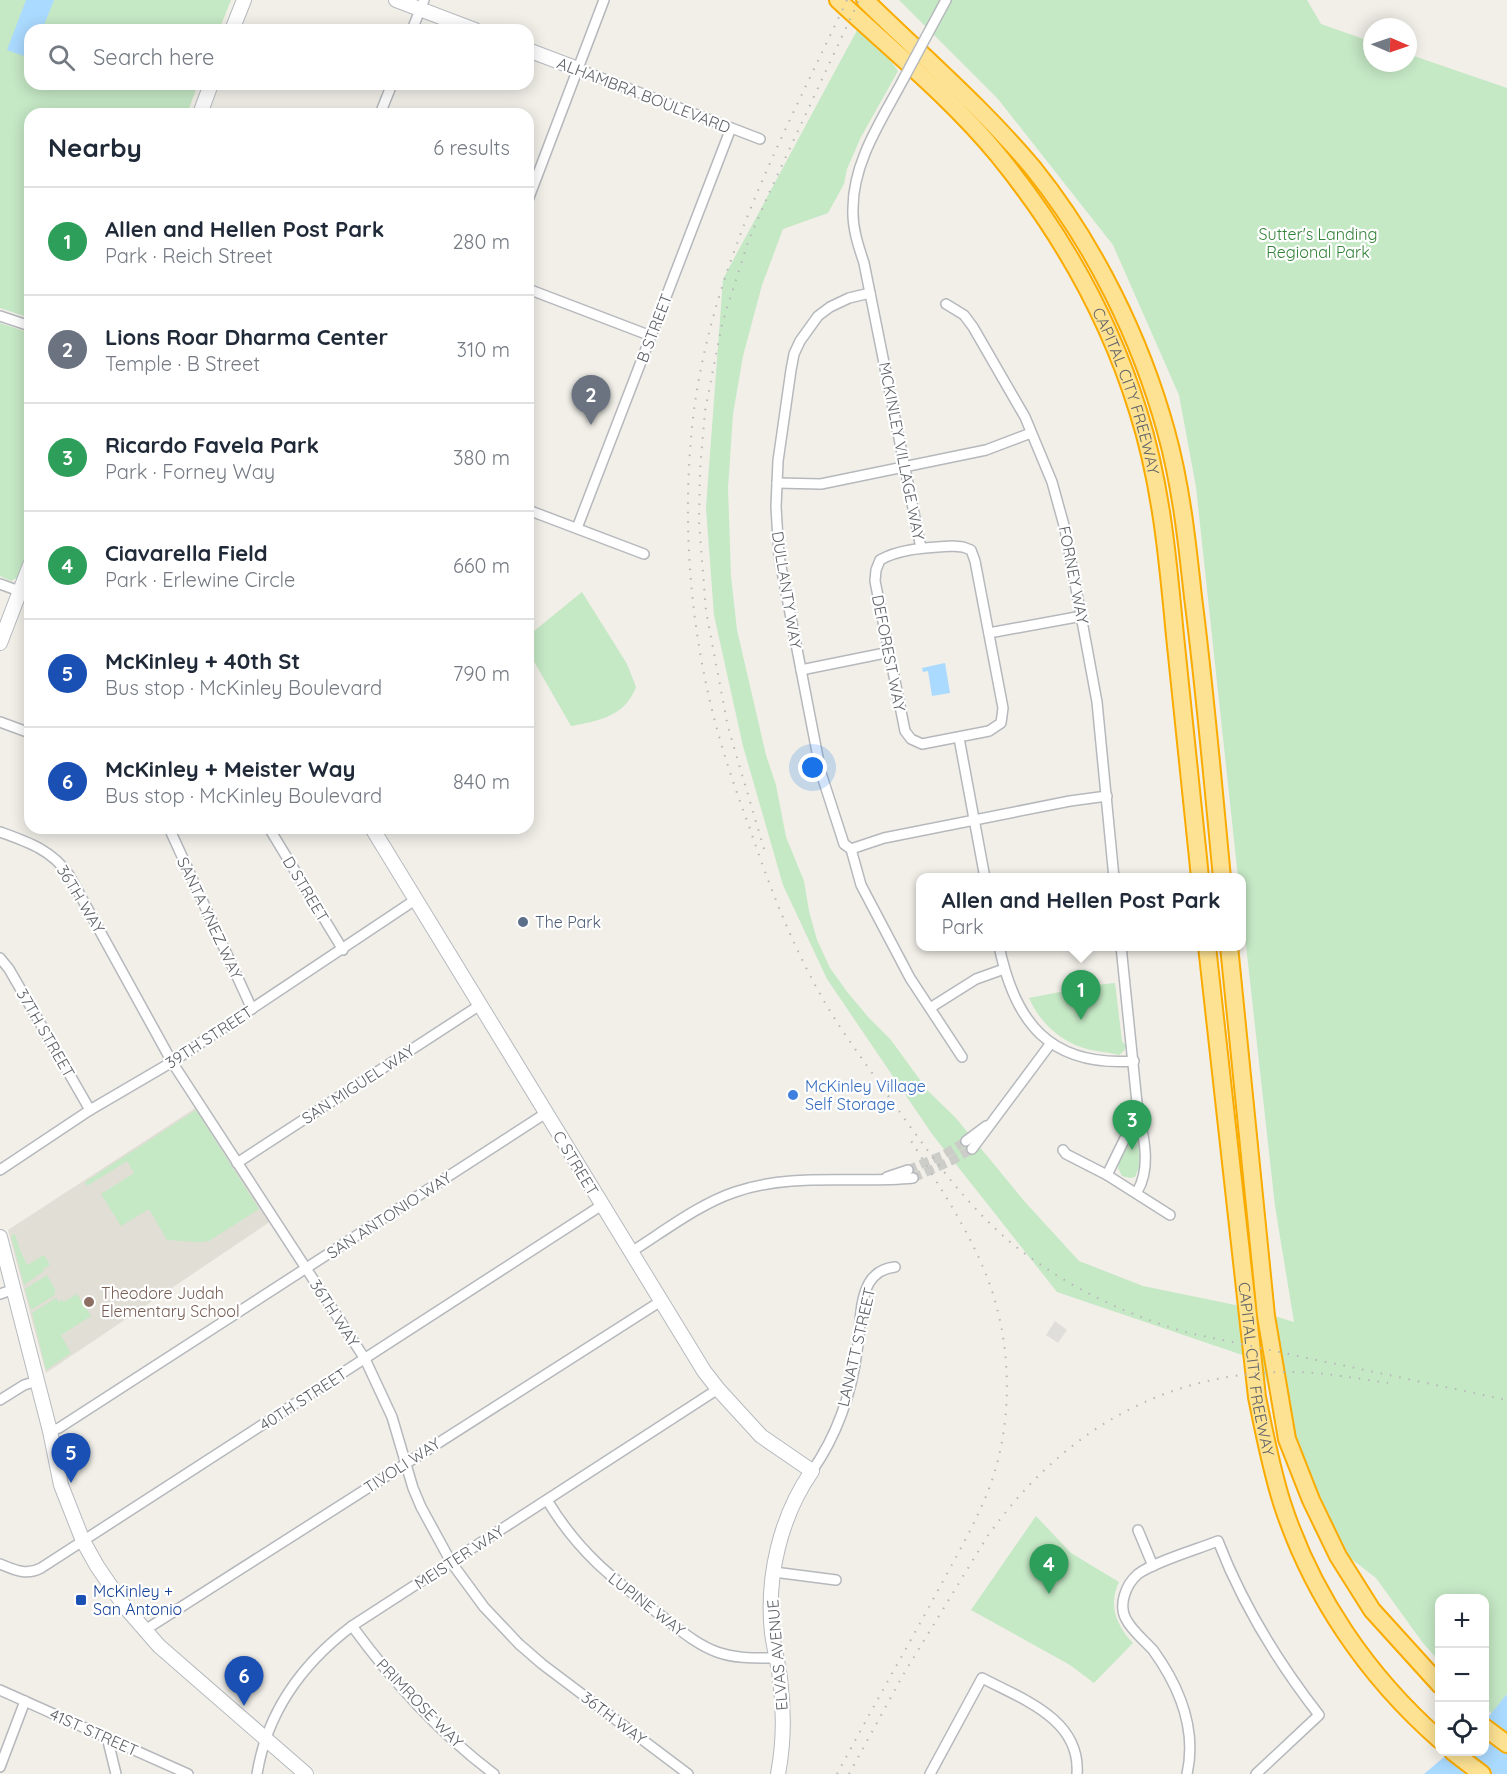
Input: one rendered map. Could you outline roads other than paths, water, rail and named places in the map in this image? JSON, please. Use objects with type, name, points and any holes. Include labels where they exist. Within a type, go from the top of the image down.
[{"type":"highway","name":"CAPITAL CITY FREEWAY","points":[[838,0],[947,100],[997,154],[1042,213],[1081,275],[1113,342],[1138,411],[1156,483],[1167,556],[1199,873]]},
{"type":"highway","name":"CAPITAL CITY FREEWAY","points":[[866,0],[985,114],[1034,170],[1076,230],[1113,294],[1143,361],[1166,431],[1182,504],[1197,626],[1222,873]]},
{"type":"highway","name":"CAPITAL CITY FREEWAY","points":[[1208,951],[1257,1397],[1276,1481],[1304,1559],[1341,1627],[1383,1683],[1435,1735]]},
{"type":"highway","name":"CAPITAL CITY FREEWAY","points":[[1230,951],[1266,1316],[1287,1439],[1311,1500],[1334,1547],[1371,1610],[1435,1681]]},
{"type":"highway","points":[[1489,1730],[1507,1744]]},
{"type":"highway","points":[[1459,1756],[1482,1774]]},
{"type":"street","points":[[234,24],[244,0]]},
{"type":"street","points":[[396,0],[422,5],[462,24]]},
{"type":"street","points":[[534,184],[604,0]]},
{"type":"street","name":"MCKINLEY VILLAGE WAY","points":[[946,0],[863,158],[853,196],[854,223],[921,548],[963,547],[971,550],[975,561],[1003,708],[1001,723],[989,731],[959,738]]},
{"type":"street","points":[[414,24],[422,5]]},
{"type":"street","name":"ALHAMBRA BOULEVARD","points":[[534,52],[760,139]]},
{"type":"street","points":[[202,108],[210,90]]},
{"type":"street","points":[[382,108],[390,90]]},
{"type":"street","name":"B STREET","points":[[577,528],[731,128]]},
{"type":"street","points":[[534,291],[651,336]]},
{"type":"street","name":"DULLANTY WAY","points":[[870,293],[849,298],[818,316],[800,341],[794,354],[781,435],[777,483],[779,556],[821,773],[844,844],[851,849],[861,885],[910,978],[962,1057]]},
{"type":"street","name":"FORNEY WAY","points":[[946,304],[964,315],[974,327],[1025,417],[1052,482],[1065,529],[1097,702],[1114,873]]},
{"type":"street","points":[[0,316],[24,324]]},
{"type":"street","points":[[777,483],[821,484],[986,450],[1031,433]]},
{"type":"street","points":[[534,512],[644,554]]},
{"type":"street","name":"DEFOREST WAY","points":[[921,548],[887,556],[880,560],[875,580],[905,731],[911,739],[922,744],[959,738]]},
{"type":"street","points":[[0,584],[24,593]]},
{"type":"street","points":[[0,643],[24,595]]},
{"type":"street","points":[[989,633],[1082,616]]},
{"type":"street","points":[[801,670],[890,652]]},
{"type":"street","points":[[0,722],[24,731]]},
{"type":"street","points":[[959,738],[984,873]]},
{"type":"street","points":[[851,849],[884,838],[1070,801],[1107,796]]},
{"type":"street","name":"36TH WAY","points":[[0,832],[38,846],[56,858],[65,869],[172,1062],[365,1359],[392,1417],[421,1507],[451,1562],[484,1607],[519,1644],[542,1664],[688,1774]]},
{"type":"street","name":"SANTA YNEZ WAY","points":[[172,834],[252,1009]]},
{"type":"street","name":"D STREET","points":[[273,834],[344,950]]},
{"type":"street","name":"C STREET","points":[[376,834],[697,1361],[718,1389],[761,1436],[812,1471]]},
{"type":"street","name":"39TH STREET","points":[[0,1170],[90,1110],[172,1062],[344,950],[415,900]]},
{"type":"street","points":[[1000,951],[1014,995],[1028,1022],[1051,1043],[1078,1057],[1094,1061],[1134,1060]]},
{"type":"street","points":[[1122,951],[1137,1102],[1145,1148],[1146,1170],[1137,1192]]},
{"type":"street","name":"37TH STREET","points":[[0,958],[9,969],[90,1110]]},
{"type":"street","points":[[930,1008],[976,979],[1004,969]]},
{"type":"street","name":"SAN MIGUEL WAY","points":[[237,1163],[480,1005]]},
{"type":"street","points":[[969,1145],[995,1119],[1051,1043]]},
{"type":"street","points":[[1107,1174],[1127,1134],[1137,1102]]},
{"type":"street","name":"SAN ANTONIO WAY","points":[[50,1431],[59,1428],[546,1113]]},
{"type":"street","points":[[1063,1150],[1066,1154],[1137,1192],[1170,1215]]},
{"type":"street","points":[[631,1252],[703,1207],[733,1192],[763,1184],[804,1179],[885,1178],[911,1174]]},
{"type":"street","name":"40TH STREET","points":[[0,1563],[23,1573],[36,1571],[602,1205]]},
{"type":"street","points":[[0,1237],[50,1431],[61,1485],[84,1541],[111,1589],[145,1630],[190,1673],[306,1774]]},
{"type":"street","name":"LANATT STREET","points":[[812,1471],[830,1439],[848,1394],[857,1353],[864,1295],[869,1282],[883,1269],[895,1267]]},
{"type":"street","points":[[0,1293],[14,1289]]},
{"type":"street","name":"TIVOLI WAY","points":[[145,1630],[660,1301]]},
{"type":"street","points":[[0,1400],[26,1384],[37,1381]]},
{"type":"street","name":"MEISTER WAY","points":[[257,1774],[266,1739],[280,1706],[297,1679],[316,1656],[352,1626],[718,1389]]},
{"type":"street","name":"ELVAS AVENUE","points":[[778,1774],[783,1724],[777,1658],[772,1632],[774,1572],[786,1520],[798,1490],[812,1471]]},
{"type":"street","name":"LUPINE WAY","points":[[547,1500],[567,1532],[592,1560],[613,1579],[693,1640],[713,1650],[736,1657],[777,1658]]},
{"type":"street","points":[[1138,1530],[1153,1566]]},
{"type":"street","points":[[1187,1774],[1190,1749],[1188,1726],[1179,1696],[1154,1652],[1125,1618],[1122,1608],[1127,1587],[1140,1572],[1218,1541],[1238,1590],[1254,1620],[1290,1677],[1319,1715],[1256,1774]]},
{"type":"street","points":[[774,1572],[836,1580]]},
{"type":"street","name":"PRIMROSE WAY","points":[[352,1626],[407,1695],[454,1742],[494,1774]]},
{"type":"street","points":[[930,1774],[982,1678],[1039,1708],[1056,1721],[1073,1744],[1077,1774]]},
{"type":"street","name":"41ST STREET","points":[[0,1689],[188,1774]]},
{"type":"street","points":[[0,1767],[25,1701]]},
{"type":"street","points":[[106,1737],[116,1774]]},
{"type":"water","points":[[26,0],[54,0],[44,24],[24,24],[24,56],[7,50]]},
{"type":"water","points":[[945,663],[950,693],[932,696],[928,671],[923,672],[922,668]]},
{"type":"water","points":[[1507,1694],[1507,1774],[1424,1774],[1445,1756],[1489,1756],[1489,1716]]},
{"type":"tunnel","points":[[908,1170],[943,1155],[966,1141]]},
{"type":"tunnel","points":[[913,1178],[972,1149]]},
{"type":"railway","points":[[847,0],[776,149],[735,250],[717,302],[704,355],[694,410],[690,450],[688,490],[690,571],[707,690],[736,790],[772,890],[798,952],[844,1032],[947,1176],[997,1230],[1015,1246],[1055,1274],[1120,1308],[1189,1333],[1507,1400]]},
{"type":"railway","points":[[764,849],[728,727],[706,611],[699,522],[700,470],[705,411],[722,324],[748,242],[859,0]]},
{"type":"railway","points":[[837,1774],[977,1517],[997,1463],[1006,1415],[1004,1341],[993,1294],[967,1233],[910,1139]]},
{"type":"railway","points":[[849,1774],[903,1675],[987,1537],[1015,1501],[1046,1469],[1079,1441],[1115,1417],[1153,1398],[1194,1384],[1237,1376],[1283,1372],[1336,1375],[1388,1383]]},
{"type":"place","name":"Lions Roar Dharma Center","points":[[591,425]]},
{"type":"place","name":"The Park","points":[[523,922]]},
{"type":"place","name":"Allen and Hellen Post Park","points":[[1081,1020]]},
{"type":"place","name":"McKinley Village Self Storage","points":[[793,1095]]},
{"type":"place","name":"Ricardo Favela Park","points":[[1132,1150]]},
{"type":"place","name":"Theodore Judah Elementary School","points":[[89,1302]]},
{"type":"place","name":"McKinley + 40th St","points":[[71,1483]]},
{"type":"place","name":"Ciavarella Field","points":[[1049,1594]]},
{"type":"place","name":"McKinley + San Antonio","points":[[81,1600]]},
{"type":"place","name":"McKinley + Meister Way","points":[[244,1706]]},
{"type":"park label","name":"Sutter's Landing Regional Park","points":[[1318,243]]}]
